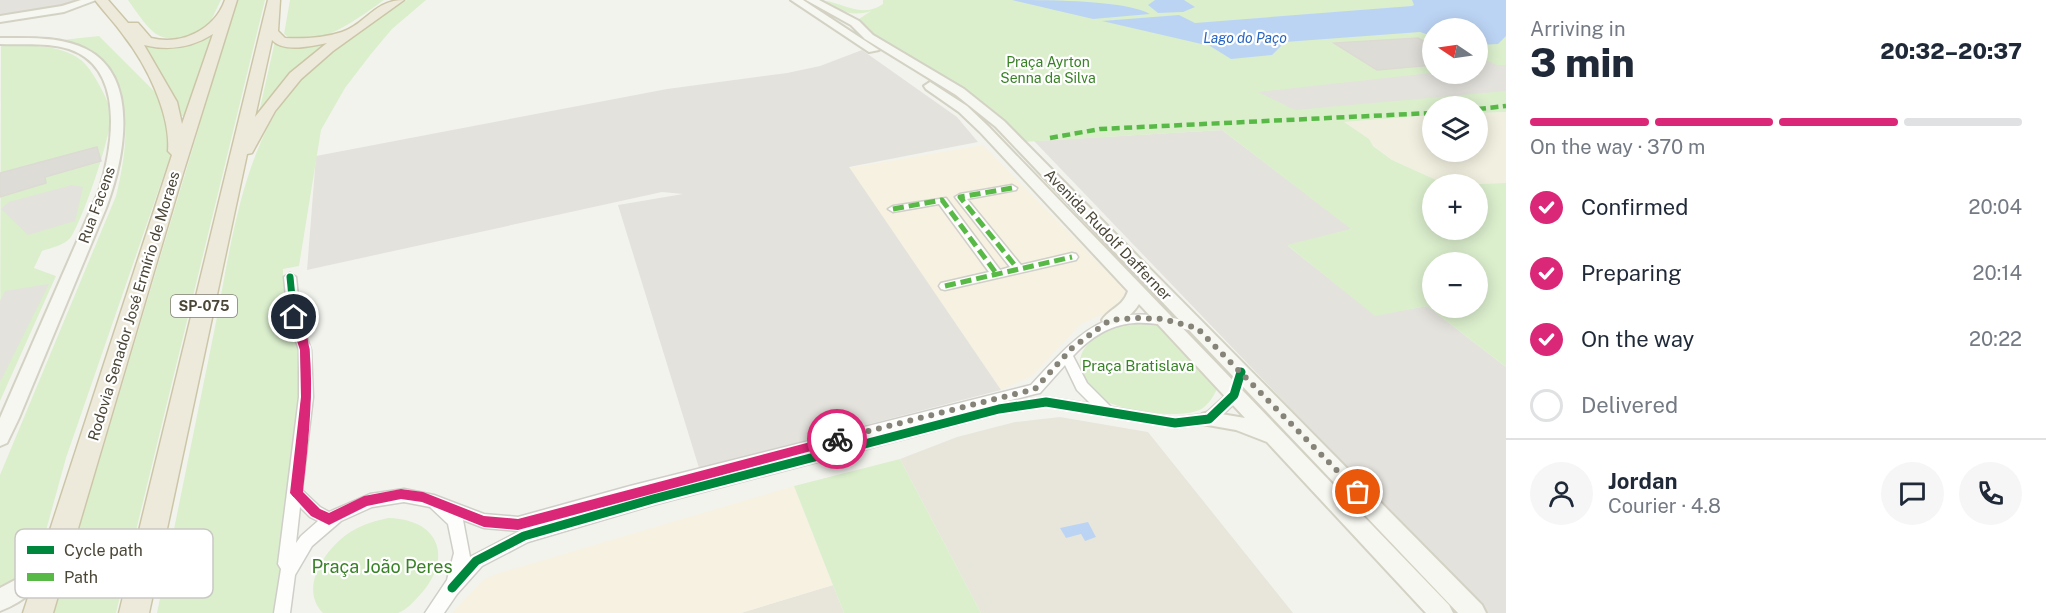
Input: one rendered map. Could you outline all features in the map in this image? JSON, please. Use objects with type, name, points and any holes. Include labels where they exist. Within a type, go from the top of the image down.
[{"type":"highway","points":[[101,0],[132,36],[169,102],[177,136],[175,170]]},
{"type":"highway","points":[[117,0],[139,34],[146,41],[159,44],[180,43],[206,34],[216,26],[230,3]]},
{"type":"highway","points":[[272,7],[271,32],[278,40],[291,44],[317,42],[347,31],[396,0]]},
{"type":"highway","points":[[232,173],[268,109],[295,77],[324,51],[396,0]]},
{"type":"highway","name":"Rodovia Senador José Ermírio de Moraes","points":[[65,529],[175,170],[230,3]]},
{"type":"highway","name":"SP-075","points":[[153,529],[232,173],[272,7]]},
{"type":"highway","name":"Rodovia Senador José Ermírio de Moraes","points":[[38,613],[43,598]]},
{"type":"highway","name":"SP-075","points":[[134,613],[137,598]]},
{"type":"main road","points":[[0,19],[50,12],[92,0]]},
{"type":"main road","name":"Avenida Rudolf Dafferner","points":[[796,0],[963,109],[1441,613]]},
{"type":"main road","name":"Avenida Rudolf Dafferner","points":[[811,0],[862,28],[869,37],[985,110],[1474,613]]},
{"type":"main road","points":[[822,17],[840,15]]},
{"type":"main road","points":[[847,33],[860,34],[862,28]]},
{"type":"main road","name":"Rua Facens","points":[[0,41],[71,47],[92,57],[108,83],[117,109],[118,138],[110,177],[0,438]]},
{"type":"main road","points":[[1110,320],[1130,307],[1136,290]]},
{"type":"main road","points":[[1209,418],[1238,423],[1274,436]]},
{"type":"main road","points":[[63,529],[68,520]]},
{"type":"main road","points":[[0,600],[15,592]]},
{"type":"street","points":[[1012,188],[960,197],[1017,268]]},
{"type":"street","points":[[893,209],[942,200],[996,273]]},
{"type":"street","points":[[945,286],[1072,257]]},
{"type":"street","points":[[282,613],[280,596],[296,493],[306,386],[305,350],[294,317],[290,277]]},
{"type":"street","points":[[433,613],[476,561],[524,536],[722,475],[1035,389],[1066,354],[1087,335],[1110,320],[1163,319],[1197,328]]},
{"type":"street","points":[[1066,354],[1082,387],[1096,404],[1108,412]]},
{"type":"street","points":[[284,576],[294,555],[329,519],[352,506],[377,497],[401,494],[423,497],[484,521],[518,524],[999,409],[1046,402],[1175,423],[1209,418],[1234,395],[1241,372]]},
{"type":"street","points":[[296,493],[315,513],[329,519]]},
{"type":"street","points":[[442,506],[456,520],[463,540],[462,564],[452,588]]},
{"type":"shaded area","points":[[0,0],[80,0],[62,8],[0,18]]},
{"type":"shaded area","points":[[862,50],[957,117],[978,142],[849,167],[1001,390],[699,468],[618,205],[683,194],[662,192],[307,270],[316,156],[667,89],[787,73],[820,66]]},
{"type":"shaded area","points":[[1488,61],[1497,65],[1506,65],[1506,91],[1422,96],[1422,99],[1295,110],[1258,92],[1422,74],[1422,84],[1488,84]]},
{"type":"shaded area","points":[[1506,112],[1506,183],[1488,183],[1488,174],[1423,174],[1392,160],[1343,122],[1422,116],[1422,162],[1488,162],[1488,113]]},
{"type":"shaded area","points":[[1222,130],[1352,229],[1288,246],[1375,315],[1422,307],[1422,318],[1443,318],[1506,367],[1506,613],[1487,613],[1034,141]]},
{"type":"shaded area","points":[[983,145],[1127,292],[1109,312],[1081,324],[1032,376],[1001,390],[849,168]]},
{"type":"shaded area","points":[[72,185],[83,187],[75,221],[28,235],[1,209],[9,202]]},
{"type":"shaded area","points":[[49,284],[0,382],[0,301],[5,291]]},
{"type":"shaded area","points":[[1060,417],[1148,432],[1293,613],[981,613],[900,459],[957,437],[1015,422]]},
{"type":"shaded area","points":[[794,486],[833,585],[741,613],[452,613],[483,580],[496,574]]},
{"type":"shaded area","points":[[833,585],[844,613],[741,613]]},
{"type":"green space","points":[[128,0],[221,0],[207,29],[179,38],[169,38],[153,32]]},
{"type":"green space","points":[[237,0],[265,0],[136,529],[79,529]]},
{"type":"green space","points":[[290,0],[384,0],[336,31],[308,40],[295,40],[284,34]]},
{"type":"green space","points":[[407,0],[426,0],[392,29],[371,54],[345,88],[321,130],[299,266],[283,269],[283,279],[299,351],[302,401],[277,613],[157,613],[160,598],[213,598],[213,529],[174,529],[237,214],[255,155],[267,128],[294,87],[323,58],[356,33]]},
{"type":"green space","name":"Praça Ayrton Senna da Silva","points":[[817,0],[866,10],[883,4],[883,0],[1506,0],[1506,112],[1488,113],[1488,96],[1422,96],[1422,116],[1344,122],[1369,139],[1373,146],[1392,160],[1423,174],[1422,240],[1488,240],[1488,184],[1506,183],[1506,367],[1443,318],[1488,318],[1488,252],[1422,252],[1422,307],[1375,316],[1287,245],[1351,229],[1222,130],[1022,142],[969,96],[865,29],[859,19],[871,11],[856,14]]},
{"type":"green space","points":[[99,36],[164,101],[171,154],[66,458],[46,529],[15,529],[15,582],[0,591],[0,475],[116,196],[125,141],[123,104],[118,86],[109,71],[92,54],[53,41]]},
{"type":"green space","points":[[211,36],[184,116],[181,116],[138,43]]},
{"type":"green space","points":[[275,41],[328,42],[257,121]]},
{"type":"green space","points":[[1,45],[53,48],[81,60],[100,86],[108,102],[111,115],[102,159],[71,237],[58,246],[42,251],[34,268],[56,276],[0,401]]},
{"type":"green space","name":"Praça Bratislava","points":[[1129,322],[1160,322],[1219,385],[1206,406],[1194,412],[1182,414],[1152,413],[1109,403],[1095,393],[1084,376],[1080,365],[1081,356],[1085,348],[1100,335]]},
{"type":"green space","points":[[1260,400],[1467,613],[1450,613],[1255,403]]},
{"type":"green space","points":[[900,459],[981,613],[844,613],[794,486]]},
{"type":"green space","name":"Praça João Peres","points":[[388,518],[419,525],[430,533],[436,543],[438,554],[437,567],[430,581],[413,603],[398,613],[323,613],[316,603],[313,591],[314,579],[325,556],[352,531]]},
{"type":"green space","points":[[58,598],[120,598],[116,613],[54,613]]},
{"type":"water","points":[[1012,0],[1105,3],[1138,9],[1150,14],[1093,19]]},
{"type":"water","points":[[1155,0],[1184,0],[1195,7],[1183,12],[1158,13],[1148,5]]},
{"type":"water","name":"Lago do Paço","points":[[1412,0],[1506,0],[1506,36],[1498,44],[1488,44],[1488,18],[1422,18],[1422,33],[1285,42],[1272,55],[1231,59],[1210,46],[1102,21],[1179,15],[1195,23],[1414,5]]},
{"type":"water","points":[[1088,522],[1096,537],[1085,541],[1081,534],[1066,538],[1060,528]]},
{"type":"building","points":[[1418,38],[1422,40],[1422,66],[1377,70],[1334,43]]},
{"type":"building","points":[[97,147],[101,161],[45,177],[46,183],[0,197],[0,173]]},
{"type":"marked path","points":[[1488,108],[1506,106]]},
{"type":"marked path","points":[[1050,138],[1100,129],[1422,113]]},
{"type":"marked path","points":[[1012,188],[960,197],[1017,268]]},
{"type":"marked path","points":[[893,209],[942,200],[996,273]]},
{"type":"marked path","points":[[945,286],[1072,257]]},
{"type":"cycle path","points":[[290,277],[294,317],[305,350],[306,397],[296,493]]},
{"type":"cycle path","points":[[452,588],[476,561],[524,536],[653,499],[999,409],[1046,402],[1175,423],[1209,419],[1234,395],[1241,372]]},
{"type":"way so far","points":[[837,439],[1035,389],[1072,348],[1110,320],[1163,319],[1197,328],[1358,492]]},
{"type":"route","points":[[294,317],[305,350],[306,397],[296,493],[315,513],[329,519],[364,501],[401,494],[423,497],[484,521],[518,524],[630,492],[837,439]]}]
